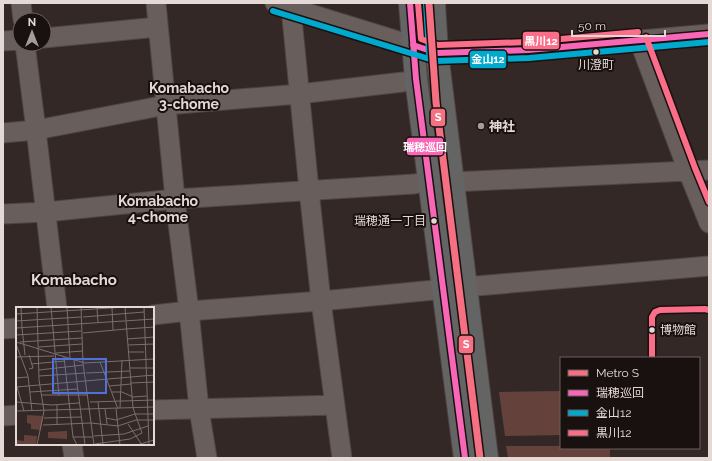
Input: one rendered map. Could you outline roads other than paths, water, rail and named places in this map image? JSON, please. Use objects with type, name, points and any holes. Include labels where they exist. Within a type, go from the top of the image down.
[{"type":"main road","points":[[410,3],[413,46],[465,458]]},
{"type":"main road","points":[[434,3],[437,53],[486,458]]},
{"type":"street","points":[[156,3],[175,199],[199,409],[207,458]]},
{"type":"street","points":[[342,458],[322,301],[299,94],[283,6],[437,53],[528,50],[709,34]]},
{"type":"street","points":[[52,37],[158,27]]},
{"type":"street","points":[[639,40],[709,223]]},
{"type":"street","points":[[26,52],[57,307]]},
{"type":"street","points":[[3,132],[36,130],[166,105],[299,94],[403,82]]},
{"type":"street","points":[[453,182],[709,170]]},
{"type":"street","points":[[3,214],[46,212],[175,199],[414,184],[430,181]]},
{"type":"street","points":[[154,315],[322,301],[466,286],[709,266]]},
{"type":"street","points":[[3,329],[16,328]]},
{"type":"street","points":[[154,410],[335,405]]},
{"type":"street","points":[[3,416],[16,415]]},
{"type":"street","points":[[72,445],[74,458]]},
{"type":"metro line","name":"S","points":[[429,3],[436,102],[480,458]]},
{"type":"place","name":"川澄町","points":[[596,52]]},
{"type":"place","name":"神社","points":[[481,126]]},
{"type":"place","name":"瑞穂通一丁目","points":[[434,221]]},
{"type":"place","name":"博物館","points":[[652,330]]},
{"type":"district","name":"Komabacho 3-chome","points":[[189,96]]},
{"type":"district","name":"Komabacho 4-chome","points":[[158,210]]},
{"type":"district","name":"Komabacho","points":[[74,280]]}]
